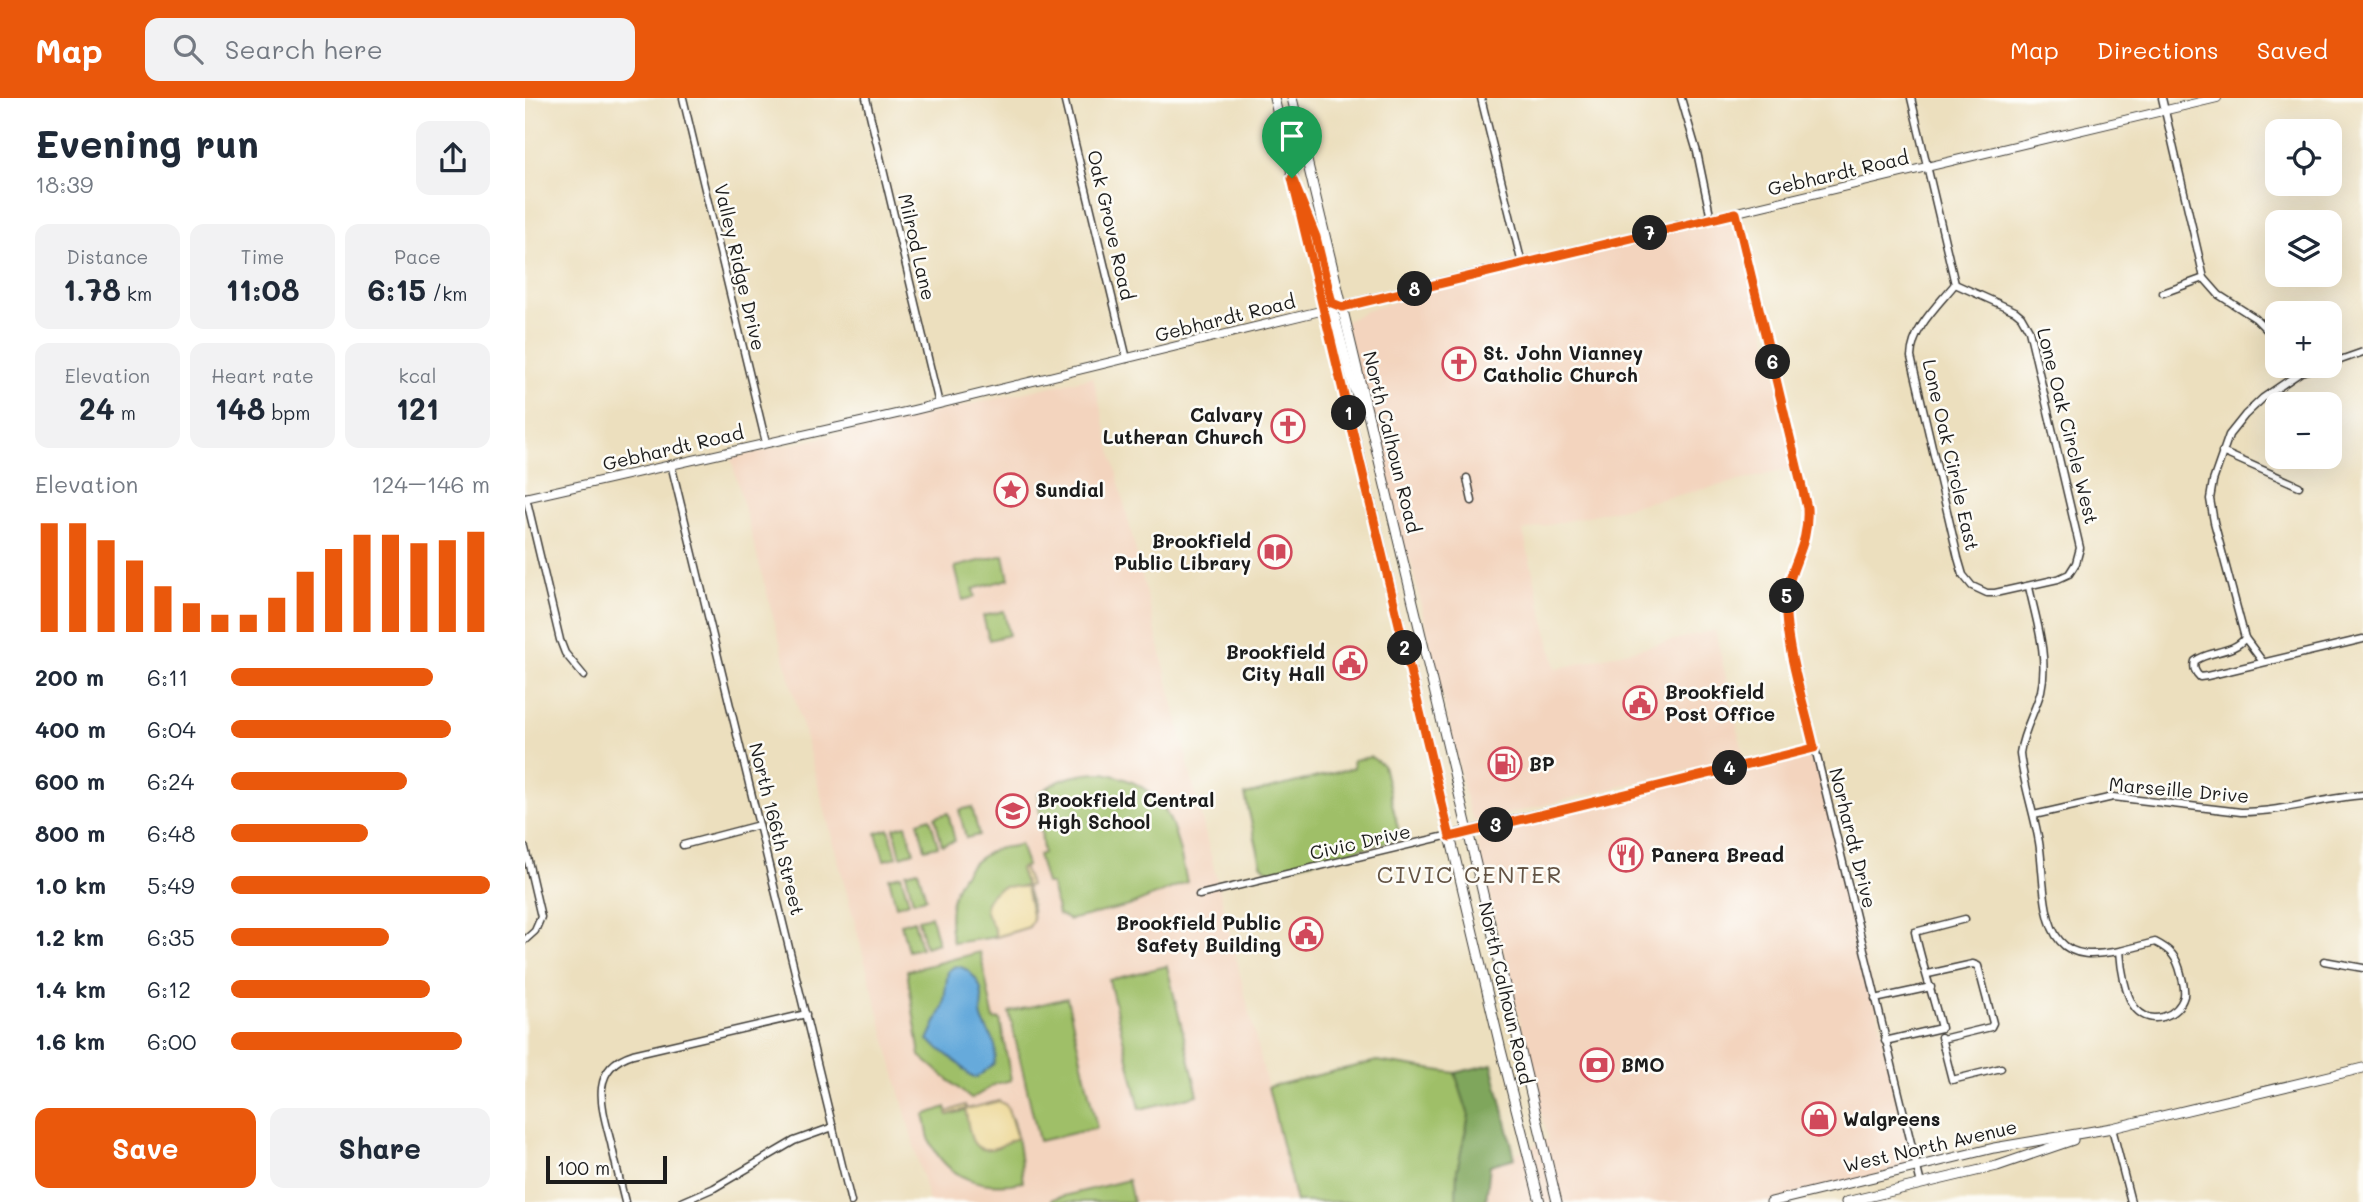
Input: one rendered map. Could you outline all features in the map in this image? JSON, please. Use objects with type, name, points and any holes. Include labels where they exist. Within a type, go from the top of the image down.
[{"type":"main road","name":"North Calhoun Road","points":[[1274,98],[1540,1202]]},
{"type":"main road","name":"North Calhoun Road","points":[[1292,98],[1557,1202]]},
{"type":"main road","points":[[1292,178],[1316,237],[1332,303],[1342,307]]},
{"type":"main road","points":[[1324,310],[1332,312],[1335,317],[1353,387],[1368,412]]},
{"type":"main road","name":"West North Avenue","points":[[1770,1202],[1994,1148],[2112,1128],[2363,1068]]},
{"type":"main road","name":"West North Avenue","points":[[1846,1202],[1997,1166],[2098,1131]]},
{"type":"street","name":"Valley Ridge Drive","points":[[683,98],[766,443]]},
{"type":"street","name":"Milrod Lane","points":[[866,98],[940,404]]},
{"type":"street","name":"Oak Grove Road","points":[[1064,98],[1127,359]]},
{"type":"street","points":[[1481,98],[1522,264]]},
{"type":"street","points":[[1681,98],[1711,219]]},
{"type":"street","points":[[1911,98],[1955,284]]},
{"type":"street","points":[[2162,98],[2204,278],[2219,295],[2255,318],[2265,328]]},
{"type":"street","name":"Gebhardt Road","points":[[525,497],[940,404],[2217,98]]},
{"type":"street","name":"Norhardt Drive","points":[[1736,213],[1807,508],[1807,534],[1787,592],[1788,637],[1921,1184]]},
{"type":"street","points":[[2163,293],[2204,278]]},
{"type":"street","name":"Lone Oak Circle East","points":[[1955,284],[1925,320],[1911,347],[1920,402],[1963,575],[1972,586],[1987,593],[2029,587]]},
{"type":"street","name":"Lone Oak Circle West","points":[[1955,284],[2015,311],[2026,323],[2032,342],[2080,548],[2076,563],[2069,573],[2029,587]]},
{"type":"street","points":[[2342,360],[2363,352]]},
{"type":"street","points":[[2263,662],[2245,638],[2210,499],[2213,481],[2229,435],[2245,415],[2287,378]]},
{"type":"street","points":[[2222,452],[2299,486]]},
{"type":"street","name":"North 166th Street","points":[[671,464],[852,1202]]},
{"type":"street","points":[[1467,478],[1472,501]]},
{"type":"street","points":[[525,497],[560,640],[571,661],[584,676]]},
{"type":"street","points":[[2029,587],[2044,666],[2041,688],[2022,738],[2020,753],[2034,815],[2046,904],[2052,926],[2059,940],[2070,950],[2082,954],[2120,951],[2155,942],[2171,950],[2179,965],[2184,989],[2176,1009],[2158,1018],[2138,1011],[2127,990],[2120,951]]},
{"type":"street","points":[[2245,638],[2236,646],[2200,657],[2193,667],[2196,673],[2200,677],[2207,676],[2363,639]]},
{"type":"street","name":"Civic Drive","points":[[1199,895],[1814,748]]},
{"type":"street","name":"Marseille Drive","points":[[2034,815],[2113,797],[2250,812],[2288,809],[2344,796],[2363,795]]},
{"type":"street","points":[[683,845],[759,825]]},
{"type":"street","points":[[525,848],[541,917],[535,931],[525,940]]},
{"type":"street","points":[[1965,919],[1916,932],[1922,966],[1928,974],[1952,1080],[2001,1068]]},
{"type":"street","points":[[2324,961],[2363,968]]},
{"type":"street","points":[[1928,974],[1973,964],[1979,966],[1993,1023],[1991,1027],[1942,1039]]},
{"type":"street","points":[[1875,999],[1930,987]]},
{"type":"street","points":[[625,1202],[601,1101],[603,1083],[611,1066],[633,1054],[806,1014]]},
{"type":"street","points":[[1885,1041],[1941,1028]]},
{"type":"street","points":[[682,1202],[724,1183],[794,1140],[833,1127]]},
{"type":"street","points":[[2112,1128],[2131,1202]]},
{"type":"shaded area","points":[[1736,213],[1799,467],[1523,531],[1556,669],[1715,630],[1744,757],[1474,820],[1469,811],[1410,559],[1403,560],[1345,322],[1366,311],[1463,278]]},
{"type":"shaded area","name":"Brookfield Central High School","points":[[1093,377],[1296,1202],[929,1202],[731,458]]},
{"type":"shaded area","points":[[1814,748],[1915,1166],[1771,1202],[1486,1202],[1490,1165],[1548,1139],[1478,847],[1479,830]]},
{"type":"green space","points":[[1004,555],[1009,579],[973,589],[975,597],[963,600],[955,567]]},
{"type":"green space","points":[[1004,611],[1009,635],[989,640],[983,616]]},
{"type":"green space","points":[[1371,757],[1383,765],[1399,833],[1395,840],[1273,871],[1266,869],[1261,864],[1245,795],[1354,768],[1353,760]]},
{"type":"green space","points":[[1104,773],[1126,779],[1156,798],[1165,811],[1178,842],[1187,882],[1129,906],[1069,920],[1058,914],[1051,884],[1046,884],[1038,855],[1043,853],[1038,794],[1069,778]]},
{"type":"green space","points":[[972,807],[979,835],[966,838],[959,810]]},
{"type":"green space","points":[[948,813],[955,841],[942,845],[935,817]]},
{"type":"green space","points":[[930,818],[938,846],[925,849],[918,822]]},
{"type":"green space","points":[[906,825],[914,852],[901,856],[894,828]]},
{"type":"green space","points":[[889,829],[897,857],[884,860],[876,833]]},
{"type":"green space","points":[[1020,844],[1027,866],[1020,869],[1032,906],[1029,927],[996,937],[953,943],[950,914],[956,888],[962,877],[981,857],[994,850]]},
{"type":"green space","points":[[918,870],[926,898],[913,901],[906,873]]},
{"type":"green space","points":[[901,875],[909,902],[896,906],[889,878]]},
{"type":"green space","points":[[931,916],[938,943],[925,947],[918,919]]},
{"type":"green space","points":[[914,920],[921,948],[908,951],[901,924]]},
{"type":"green space","points":[[980,952],[994,1020],[1000,1019],[1011,1080],[996,1084],[971,1099],[920,1056],[907,971]]},
{"type":"green space","points":[[1167,966],[1198,1095],[1140,1109],[1109,980]]},
{"type":"green space","points":[[1067,998],[1097,1128],[1039,1141],[1009,1012]]},
{"type":"green space","points":[[1377,1061],[1455,1073],[1469,1116],[1457,1170],[1456,1202],[1296,1202],[1268,1087]]},
{"type":"green space","points":[[1492,1064],[1515,1158],[1490,1165],[1486,1202],[1456,1202],[1457,1170],[1469,1116],[1455,1073]]},
{"type":"green space","points":[[999,1101],[1010,1115],[1014,1126],[1023,1182],[994,1184],[968,1179],[946,1165],[929,1137],[924,1115],[946,1107],[948,1115]]},
{"type":"green space","points":[[1128,1180],[1133,1202],[1053,1202],[1052,1199]]},
{"type":"sand","points":[[1023,867],[1030,885],[1026,887],[1033,919],[1029,927],[996,937],[986,912],[986,902],[1000,889],[1026,886],[1020,869]]},
{"type":"sand","points":[[999,1101],[1007,1106],[1017,1138],[995,1148],[979,1148],[974,1143],[965,1109],[948,1115],[947,1112],[965,1105],[967,1109]]},
{"type":"water","points":[[955,966],[969,972],[980,986],[982,1018],[996,1048],[994,1064],[976,1078],[970,1076],[928,1040],[943,1007],[948,971]]},
{"type":"place","name":"St. John Vianney Catholic Church","points":[[1459,364]]},
{"type":"place","name":"Calvary Lutheran Church","points":[[1288,426]]},
{"type":"place","name":"Sundial","points":[[1011,490]]},
{"type":"place","name":"Brookfield Public Library","points":[[1275,552]]},
{"type":"place","name":"Brookfield City Hall","points":[[1350,663]]},
{"type":"place","name":"Brookfield Post Office","points":[[1640,703]]},
{"type":"place","name":"BP","points":[[1505,764]]},
{"type":"place","name":"Brookfield Central High School","points":[[1013,811]]},
{"type":"place","name":"Panera Bread","points":[[1626,855]]},
{"type":"place","name":"Brookfield Public Safety Building","points":[[1306,934]]},
{"type":"place","name":"BMO","points":[[1597,1065]]},
{"type":"place","name":"Walgreens","points":[[1819,1119]]},
{"type":"district","name":"CIVIC CENTER","points":[[1470,875]]},
{"type":"route","points":[[1292,178],[1316,237],[1332,303],[1342,307],[1736,213],[1807,508],[1807,534],[1787,592],[1786,611],[1788,637],[1814,748],[1450,837],[1292,178]]}]
